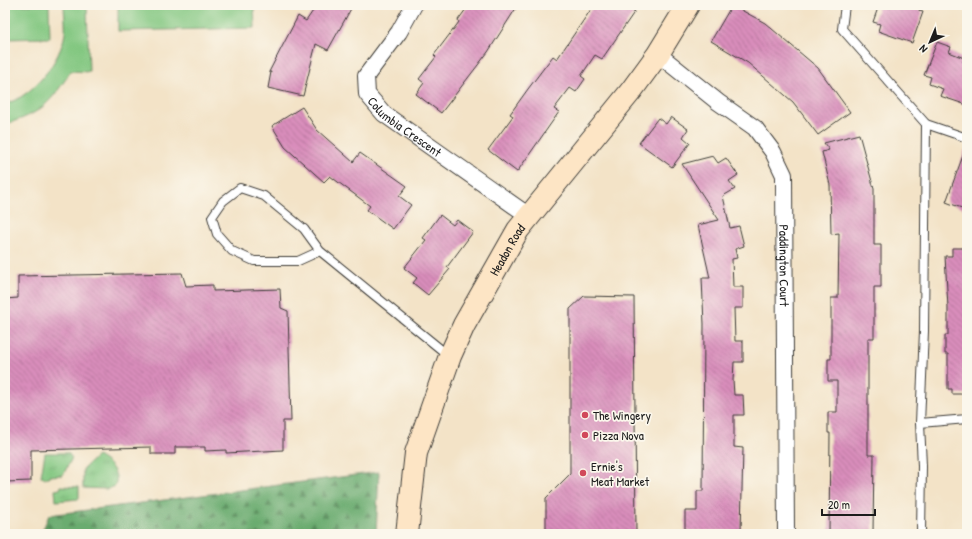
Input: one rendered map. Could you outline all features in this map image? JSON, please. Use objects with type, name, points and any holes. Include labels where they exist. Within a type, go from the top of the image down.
[{"type":"street","name":"Columbia Crescent","points":[[414,5],[399,32],[366,76],[366,94],[384,114],[529,216]]},
{"type":"street","name":"Headon Road","points":[[407,534],[416,453],[450,356],[464,326],[518,230],[631,90],[658,54],[688,5]]},
{"type":"street","name":"Paddington Court","points":[[658,54],[718,102],[756,128],[773,152],[784,175],[786,534]]},
{"type":"lane","points":[[845,5],[842,28],[926,124],[967,138]]},
{"type":"lane","points":[[921,534],[922,466],[920,423],[924,331],[926,124]]},
{"type":"lane","points":[[320,251],[298,260],[254,261],[232,251],[218,234],[212,217],[223,201],[240,188],[264,196],[304,229],[320,251],[450,356]]},
{"type":"lane","points":[[920,423],[967,419]]},
{"type":"green space","points":[[5,5],[49,5],[50,38],[5,39]]},
{"type":"green space","points":[[64,5],[87,5],[89,72],[71,71],[51,99],[37,111],[28,116],[5,124],[5,104],[25,94],[35,86],[44,76],[58,55],[65,33]]},
{"type":"green space","points":[[118,5],[254,5],[255,28],[118,31]]},
{"type":"green space","points":[[45,453],[68,453],[72,458],[63,475],[49,476],[45,479],[41,476]]},
{"type":"green space","points":[[97,456],[106,461],[115,472],[115,486],[108,489],[83,488],[83,469]]},
{"type":"green space","points":[[379,472],[376,534],[41,534],[49,515]]},
{"type":"green space","points":[[61,486],[79,487],[79,499],[56,501],[55,490],[60,489]]},
{"type":"building","points":[[317,5],[353,5],[328,50],[316,44],[303,96],[268,88],[271,72],[269,72],[298,16],[306,21]]},
{"type":"building","points":[[469,5],[518,5],[488,52],[441,113],[416,94],[424,83],[419,79],[436,57],[434,55],[459,22],[458,20]]},
{"type":"building","points":[[594,5],[626,5],[635,11],[602,59],[595,55],[581,76],[585,79],[576,92],[570,88],[554,109],[559,112],[517,172],[488,150],[513,116],[510,114],[528,89],[553,56],[557,59]]},
{"type":"building","points":[[732,5],[765,23],[818,68],[850,112],[818,135],[793,102],[748,63],[711,41]]},
{"type":"building","points":[[879,5],[921,5],[919,11],[923,12],[912,43],[878,31],[880,24],[873,22]]},
{"type":"building","points":[[937,42],[951,47],[949,52],[964,58],[963,62],[967,63],[967,105],[940,96],[943,89],[929,84],[931,77],[924,75]]},
{"type":"building","points":[[302,107],[317,130],[353,162],[360,153],[407,186],[399,196],[411,205],[393,229],[367,210],[370,206],[330,176],[324,182],[285,147],[272,126]]},
{"type":"building","points":[[671,117],[688,129],[683,137],[690,143],[672,167],[639,143],[658,118],[666,124]]},
{"type":"building","points":[[859,134],[874,189],[874,245],[881,245],[881,287],[874,287],[874,338],[868,338],[868,455],[874,455],[873,534],[829,534],[830,433],[828,433],[828,412],[837,412],[837,381],[828,381],[828,359],[831,359],[831,298],[838,298],[839,233],[831,234],[830,185],[822,152],[829,150],[824,143]]},
{"type":"building","points":[[965,150],[967,150],[967,210],[946,202]]},
{"type":"building","points":[[713,156],[718,163],[726,158],[738,175],[729,181],[735,189],[723,196],[730,228],[739,226],[744,246],[735,249],[737,258],[732,259],[733,287],[743,287],[743,308],[734,308],[735,341],[743,341],[743,362],[734,362],[733,380],[734,395],[743,395],[744,415],[734,415],[734,447],[743,448],[741,531],[685,531],[685,511],[697,511],[697,491],[703,491],[704,324],[702,278],[710,278],[698,225],[719,220],[682,164]]},
{"type":"building","points":[[440,215],[453,225],[457,220],[473,232],[447,267],[450,269],[428,295],[413,283],[417,278],[404,268],[426,240],[423,238]]},
{"type":"building","points":[[952,248],[967,248],[967,394],[952,394],[952,389],[948,389],[948,354],[945,354],[945,335],[948,335],[948,307],[945,256],[952,256]]},
{"type":"building","points":[[182,273],[186,286],[213,285],[213,291],[280,289],[281,308],[288,311],[291,421],[283,421],[283,450],[226,453],[226,450],[205,451],[205,447],[175,447],[175,454],[151,454],[151,447],[31,450],[31,481],[5,482],[5,299],[18,298],[18,276]]},
{"type":"building","points":[[584,296],[634,297],[636,534],[546,534],[546,498],[570,474],[570,309]]},
{"type":"place","name":"The Wingery","points":[[585,415]]},
{"type":"place","name":"Pizza Nova","points":[[585,435]]},
{"type":"place","name":"Ernie's Meat Market","points":[[583,473]]}]
